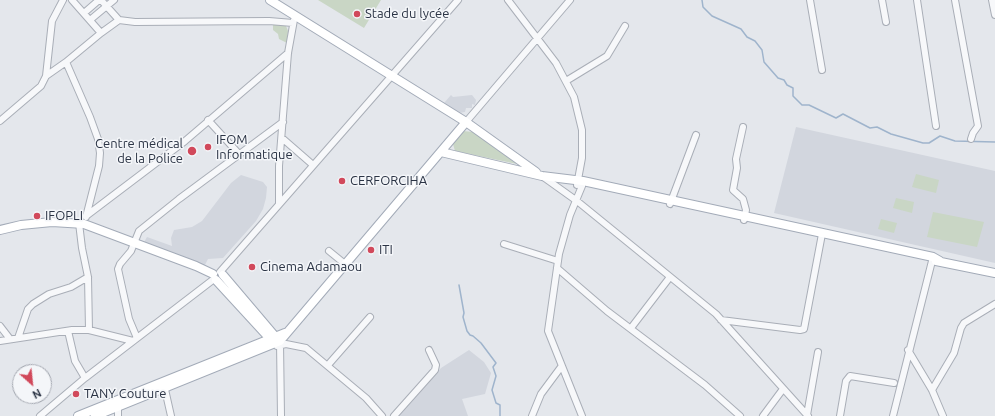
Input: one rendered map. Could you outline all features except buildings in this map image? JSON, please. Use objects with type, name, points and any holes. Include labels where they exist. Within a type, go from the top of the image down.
[{"type":"main road","points":[[270,0],[294,19],[466,122],[542,176]]},
{"type":"main road","points":[[78,416],[118,404],[232,358],[277,343],[288,332],[466,122]]},
{"type":"main road","points":[[441,152],[542,176],[995,273]]},
{"type":"main road","points":[[0,230],[21,225],[83,221],[196,266],[217,276],[250,311],[277,343]]},
{"type":"main road","points":[[95,416],[118,404]]},
{"type":"street","points":[[0,121],[41,86],[46,76],[52,21],[63,0]]},
{"type":"street","points":[[72,0],[101,33]]},
{"type":"street","points":[[84,13],[100,0],[118,20]]},
{"type":"street","points":[[90,20],[114,0]]},
{"type":"street","points":[[40,416],[85,378],[217,276],[458,0]]},
{"type":"street","points":[[508,0],[538,37],[556,63],[574,97],[582,130],[582,158],[577,201],[570,215],[558,261],[548,331],[561,367],[582,416]]},
{"type":"street","points":[[466,122],[570,0]]},
{"type":"street","points":[[810,0],[822,70]]},
{"type":"street","points":[[882,0],[886,22]]},
{"type":"street","points":[[917,0],[936,126]]},
{"type":"street","points":[[955,0],[978,126],[971,139]]},
{"type":"street","points":[[992,0],[995,15]]},
{"type":"street","points":[[46,76],[66,62],[118,20],[151,23],[270,21],[294,19],[288,53],[279,166],[279,204]]},
{"type":"street","points":[[566,81],[607,56],[625,26]]},
{"type":"street","points":[[83,221],[185,141],[288,53]]},
{"type":"street","points":[[66,62],[92,124],[100,153],[99,166],[83,221],[82,248],[88,277],[89,330]]},
{"type":"street","points":[[208,120],[239,154]]},
{"type":"street","points":[[135,339],[118,269],[120,264],[131,251],[139,232],[239,154],[283,122]]},
{"type":"street","points":[[743,127],[736,159],[737,170],[733,190],[743,199],[746,210],[745,219]]},
{"type":"street","points":[[671,203],[696,135]]},
{"type":"street","points":[[282,138],[313,165]]},
{"type":"street","points":[[542,176],[577,201],[721,320],[807,416]]},
{"type":"street","points":[[721,320],[800,330],[804,329],[822,236]]},
{"type":"street","points":[[504,244],[558,261]]},
{"type":"street","points":[[329,251],[345,264]]},
{"type":"street","points":[[893,416],[908,350],[935,260]]},
{"type":"street","points":[[557,268],[582,291],[705,384],[740,416]]},
{"type":"street","points":[[18,338],[28,309],[33,304],[49,294],[71,287],[88,277]]},
{"type":"street","points":[[631,328],[670,277]]},
{"type":"street","points":[[932,390],[954,353],[961,328],[964,323],[995,304]]},
{"type":"street","points":[[328,365],[370,318]]},
{"type":"street","points":[[0,326],[10,339]]},
{"type":"street","points":[[0,341],[68,331],[89,330],[135,339]]},
{"type":"street","points":[[68,331],[75,361],[85,378]]},
{"type":"street","points":[[281,416],[277,343],[302,346],[316,354],[366,398],[382,416]]},
{"type":"street","points":[[394,416],[435,370],[436,364],[429,350]]},
{"type":"street","points":[[908,350],[932,390],[943,416]]},
{"type":"street","points":[[807,416],[818,352]]},
{"type":"street","points":[[532,416],[540,394],[561,367]]},
{"type":"street","points":[[840,416],[846,381],[850,376],[894,384]]},
{"type":"street","points":[[164,386],[172,416]]},
{"type":"street","points":[[763,416],[784,389]]},
{"type":"street","points":[[118,404],[118,416]]},
{"type":"shaded area","points":[[451,95],[453,97],[472,95],[476,100],[475,105],[472,104],[472,108],[466,108],[465,112],[459,113],[444,103]]},
{"type":"shaded area","points":[[796,127],[995,171],[995,263],[774,213]]},
{"type":"shaded area","points":[[241,175],[263,182],[267,187],[266,198],[263,209],[256,221],[223,258],[208,259],[204,267],[143,244],[147,237],[172,246],[171,238],[174,230],[192,227],[202,221],[231,183]]},
{"type":"shaded area","points":[[469,350],[484,362],[491,373],[485,394],[462,399],[468,416],[398,416],[441,368]]},
{"type":"green space","name":"Stade du lycée","points":[[318,0],[381,0],[364,28]]},
{"type":"green space","points":[[273,24],[286,26],[288,31],[287,43],[279,39],[278,34],[273,30]]},
{"type":"green space","points":[[463,131],[473,132],[517,164],[455,151],[453,144]]},
{"type":"green space","points":[[916,174],[939,180],[936,193],[912,187]]},
{"type":"green space","points":[[896,198],[914,202],[912,213],[893,208]]},
{"type":"green space","points":[[933,212],[984,222],[977,247],[927,237]]},
{"type":"green space","points":[[881,219],[897,223],[894,233],[878,229]]},
{"type":"waterway","points":[[702,0],[703,7],[712,16],[741,29],[747,37],[755,41],[762,50],[764,62],[778,78],[784,80],[787,85],[793,88],[793,96],[802,105],[809,105],[836,118],[843,114],[870,128],[877,127],[891,134],[923,143],[929,143],[940,136],[955,141],[995,142]]},
{"type":"waterway","points":[[459,285],[464,313],[463,317],[467,331],[481,343],[496,363],[493,367],[496,376],[492,390],[496,403],[500,405],[500,416]]},
{"type":"place","name":"Stade du lycée","points":[[357,14]]},
{"type":"place","name":"IFOM Informatique","points":[[208,147]]},
{"type":"place","name":"Centre médical de la Police","points":[[192,151]]},
{"type":"place","name":"CERFORCIHA","points":[[342,181]]},
{"type":"place","name":"IFOPLI","points":[[37,216]]},
{"type":"place","name":"ITI","points":[[371,250]]},
{"type":"place","name":"Cinema Adamaou","points":[[252,267]]},
{"type":"place","name":"TANY Couture","points":[[76,394]]}]
